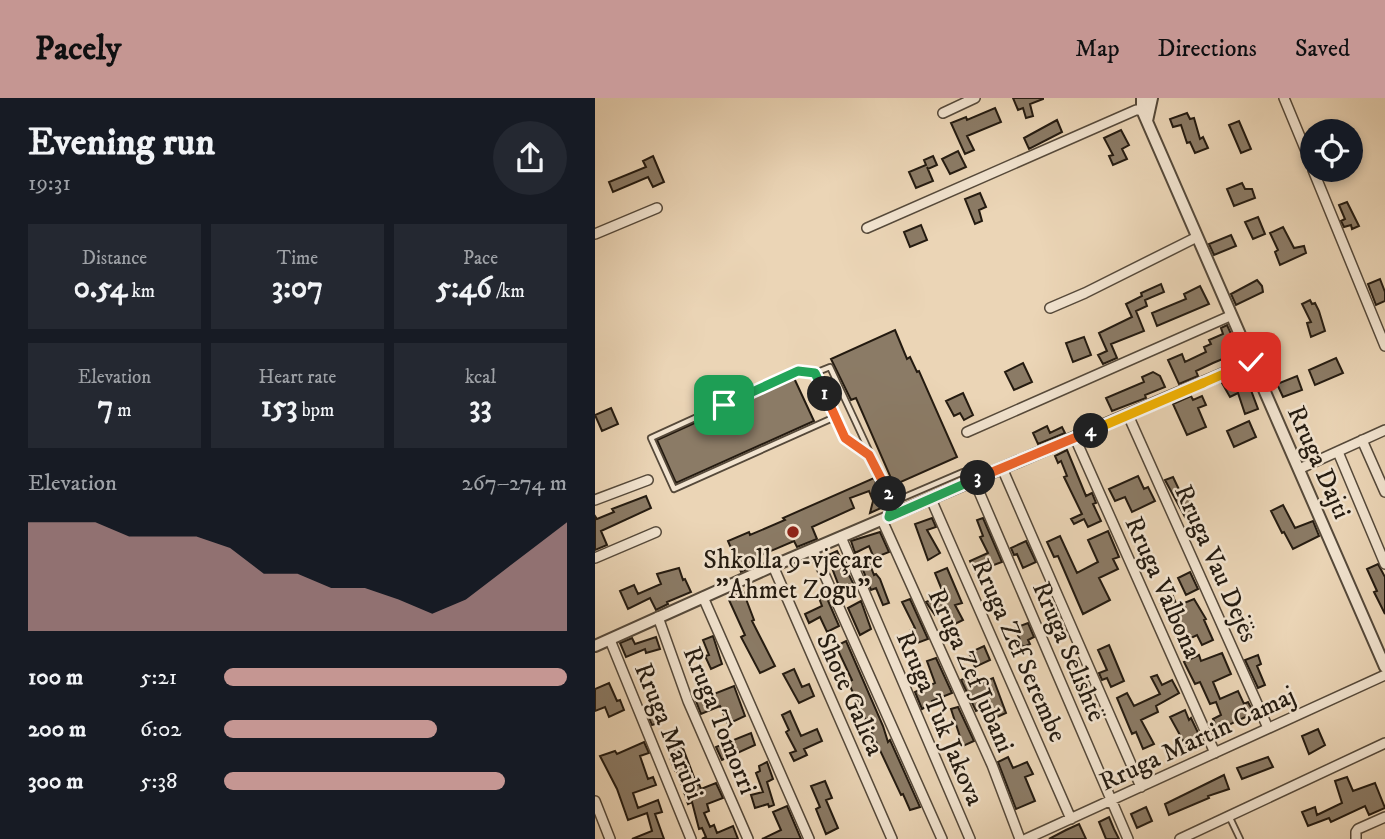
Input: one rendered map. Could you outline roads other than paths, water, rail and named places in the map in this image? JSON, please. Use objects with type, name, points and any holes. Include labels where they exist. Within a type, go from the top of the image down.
[{"type":"street","points":[[943,113],[975,98]]},
{"type":"street","points":[[1142,98],[1144,116]]},
{"type":"street","points":[[1144,116],[1152,98]]},
{"type":"street","points":[[1284,98],[1300,137]]},
{"type":"street","points":[[867,228],[1136,110],[1144,116]]},
{"type":"street","name":"Rruga Dajti","points":[[1144,116],[1385,667]]},
{"type":"street","points":[[1318,182],[1385,346]]},
{"type":"street","points":[[595,234],[657,208]]},
{"type":"street","points":[[1050,308],[1197,237]]},
{"type":"street","points":[[967,432],[1230,316]]},
{"type":"street","points":[[595,646],[773,566],[1251,362]]},
{"type":"street","name":"Rruga Vau Dejës","points":[[1128,415],[1268,728]]},
{"type":"street","points":[[1299,469],[1385,430]]},
{"type":"street","name":"Rruga Valbona","points":[[1075,438],[1215,753]]},
{"type":"street","points":[[1362,440],[1385,492]]},
{"type":"street","points":[[1338,452],[1385,564]]},
{"type":"street","points":[[1002,468],[1142,786]]},
{"type":"street","points":[[595,500],[648,480]]},
{"type":"street","name":"Rruga Selishtë","points":[[974,480],[1128,839]]},
{"type":"street","name":"Rruga Zef Serembe","points":[[930,499],[1071,819]]},
{"type":"street","name":"Rruga Zef Jubani","points":[[885,518],[992,765],[1020,839]]},
{"type":"street","points":[[595,558],[656,532]]},
{"type":"street","name":"Rruga Tuk Jakova","points":[[841,537],[970,839]]},
{"type":"street","points":[[813,549],[942,839]]},
{"type":"street","name":"Shote Galica","points":[[773,566],[893,839]]},
{"type":"street","points":[[703,597],[809,839]]},
{"type":"street","name":"Rruga Tomorri","points":[[658,617],[688,701],[748,839]]},
{"type":"street","name":"Rruga Marubi","points":[[610,640],[691,839]]},
{"type":"street","name":"Rruga Martin Camaj","points":[[1026,839],[1385,675]]},
{"type":"street","points":[[1180,839],[1385,743]]},
{"type":"street","points":[[595,801],[610,839]]},
{"type":"street","points":[[1356,839],[1358,829],[1385,817]]},
{"type":"lane","points":[[835,417],[674,489],[650,438],[798,371],[815,373],[830,367],[893,502]]},
{"type":"lane","points":[[815,373],[845,438],[869,455]]},
{"type":"lane","points":[[885,518],[893,502],[963,472]]},
{"type":"lane","points":[[1229,816],[1240,839]]},
{"type":"place","name":"Shkolla 9-vjeçare \"Ahmet Zogu\"","points":[[793,532]]}]
